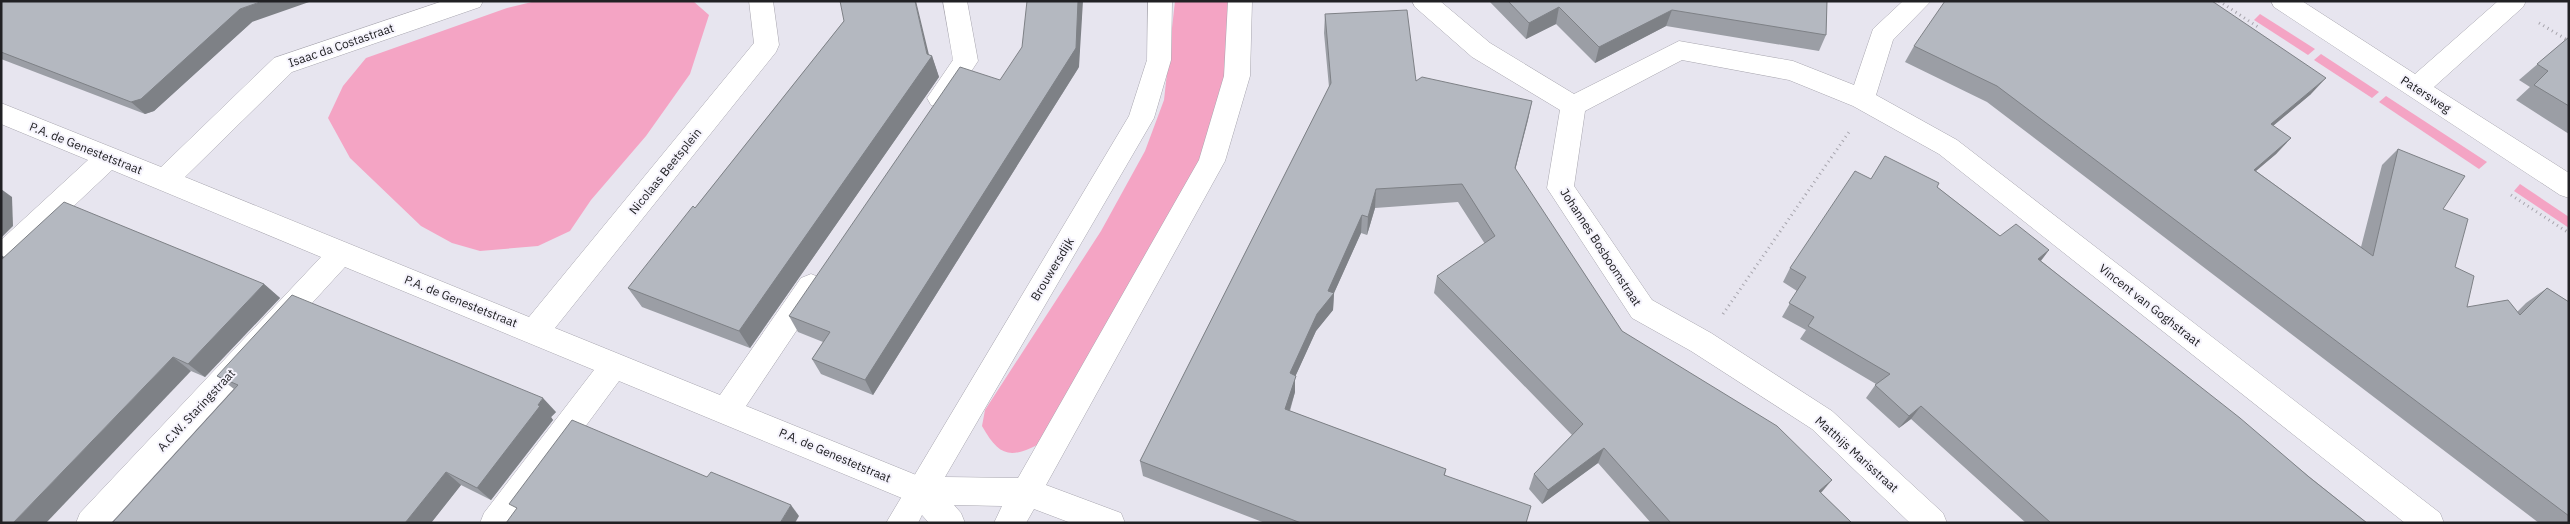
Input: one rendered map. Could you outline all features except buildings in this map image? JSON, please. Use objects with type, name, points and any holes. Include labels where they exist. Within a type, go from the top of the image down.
[{"type":"street","name":"Isaac da Costastraat","points":[[165,180],[283,64],[471,1]]},
{"type":"street","name":"Nicolaas Beetsplein","points":[[535,331],[767,45],[762,1]]},
{"type":"street","points":[[926,119],[966,61],[955,1]]},
{"type":"street","name":"Brouwersdijk","points":[[901,523],[1142,118],[1159,60],[1160,1]]},
{"type":"street","points":[[1008,523],[1212,161],[1237,76],[1240,1]]},
{"type":"street","points":[[1424,1],[1482,50],[1573,106],[1679,50],[1793,71],[1862,99],[1882,36],[1920,1]]},
{"type":"street","name":"Patersweg","points":[[2282,1],[2569,187]]},
{"type":"street","points":[[2416,88],[2514,1]]},
{"type":"street","name":"Vincent van Goghstraat","points":[[1862,99],[1948,147],[2429,523]]},
{"type":"street","name":"Johannes Bosboomstraat","points":[[1573,106],[1560,188],[1642,309],[1701,342]]},
{"type":"street","name":"P.A. de Genestetstraat","points":[[1,113],[535,331],[920,491]]},
{"type":"street","points":[[1,257],[108,157]]},
{"type":"street","name":"A.C.W. Staringstraat","points":[[91,523],[342,252]]},
{"type":"street","points":[[726,410],[825,267]]},
{"type":"street","name":"Matthijs Marisstraat","points":[[1701,342],[1822,420],[1932,523]]},
{"type":"street","points":[[495,523],[615,364]]},
{"type":"street","points":[[920,491],[1026,492],[1110,523]]},
{"type":"street","points":[[920,491],[950,523]]},
{"type":"path","points":[[1701,342],[1719,320],[1858,119],[1862,99]]},
{"type":"shaded area","points":[[536,1],[693,1],[709,15],[690,74],[646,136],[591,200],[570,231],[538,246],[480,251],[452,243],[421,226],[350,158],[328,118],[343,86],[366,58],[507,8]]},
{"type":"shaded area","points":[[1175,1],[1233,1],[1227,77],[1202,160],[1043,442],[1032,448],[1014,453],[1001,450],[988,437],[982,426],[985,410],[1101,231],[1145,151],[1164,100]]},
{"type":"shaded area","points":[[2260,14],[2315,49],[2308,55],[2254,20]]},
{"type":"shaded area","points":[[2321,54],[2379,92],[2372,98],[2314,60]]},
{"type":"shaded area","points":[[2386,96],[2487,162],[2479,169],[2379,102]]},
{"type":"shaded area","points":[[2520,184],[2569,217],[2569,228],[2514,191]]}]
